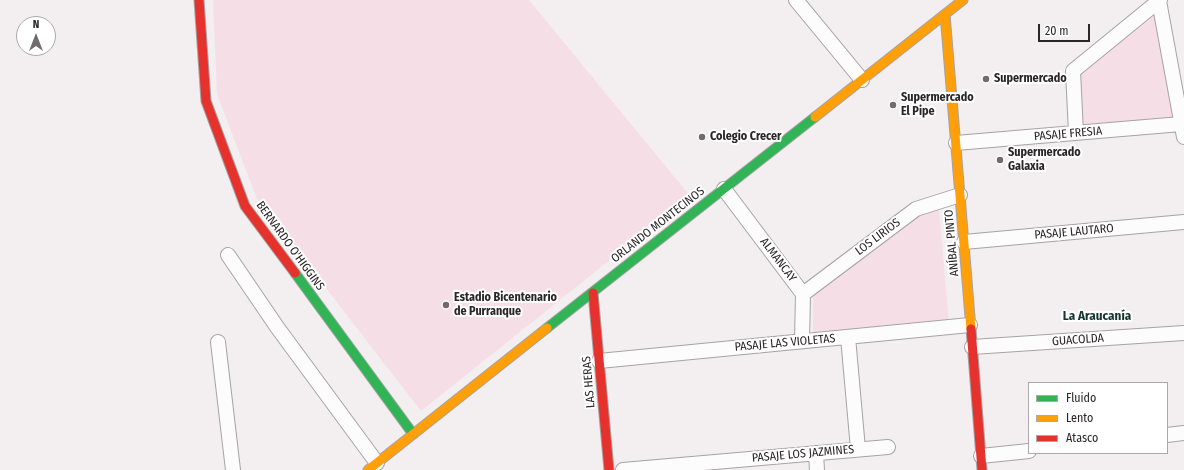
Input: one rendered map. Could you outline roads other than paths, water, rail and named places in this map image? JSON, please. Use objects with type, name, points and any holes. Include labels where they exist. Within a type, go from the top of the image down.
[{"type":"main road","name":"BERNARDO O'HIGGINS","points":[[199,0],[206,101],[245,206],[413,434]]},
{"type":"main road","name":"ORLANDO MONTECINOS","points":[[372,467],[963,0]]},
{"type":"main road","name":"ANÍBAL PINTO","points":[[945,14],[982,470]]},
{"type":"main road","name":"LAS HERAS","points":[[593,293],[609,470]]},
{"type":"street","points":[[796,0],[862,80]]},
{"type":"street","points":[[1076,133],[1073,72],[1159,0],[1183,130]]},
{"type":"street","name":"PASAJE FRESIA","points":[[956,143],[1076,133],[1183,130]]},
{"type":"street","name":"ALMANCAY","points":[[724,189],[803,294],[802,341]]},
{"type":"street","name":"LOS LIRIOS","points":[[803,294],[916,209],[960,195]]},
{"type":"street","name":"PASAJE LAUTARO","points":[[964,242],[1184,222]]},
{"type":"street","points":[[228,255],[372,467]]},
{"type":"street","name":"PASAJE LAS VIOLETAS","points":[[599,361],[970,325]]},
{"type":"street","name":"GUACOLDA","points":[[972,347],[1184,333]]},
{"type":"street","points":[[848,337],[858,449]]},
{"type":"street","points":[[218,342],[233,470]]},
{"type":"street","points":[[1168,435],[1184,433]]},
{"type":"street","name":"PASAJE LOS JAZMINES","points":[[623,470],[888,447]]},
{"type":"street","points":[[981,456],[1028,450]]},
{"type":"street","points":[[816,453],[817,470]]},
{"type":"place","name":"Supermercado","points":[[986,79]]},
{"type":"place","name":"Supermercado El Pipe","points":[[893,105]]},
{"type":"place","name":"Colegio Crecer","points":[[702,137]]},
{"type":"place","name":"Supermercado Galaxia","points":[[1000,160]]},
{"type":"place","name":"Estadio Bicentenario de Purranque","points":[[446,305]]},
{"type":"district","name":"La Araucanía","points":[[1097,316]]}]
